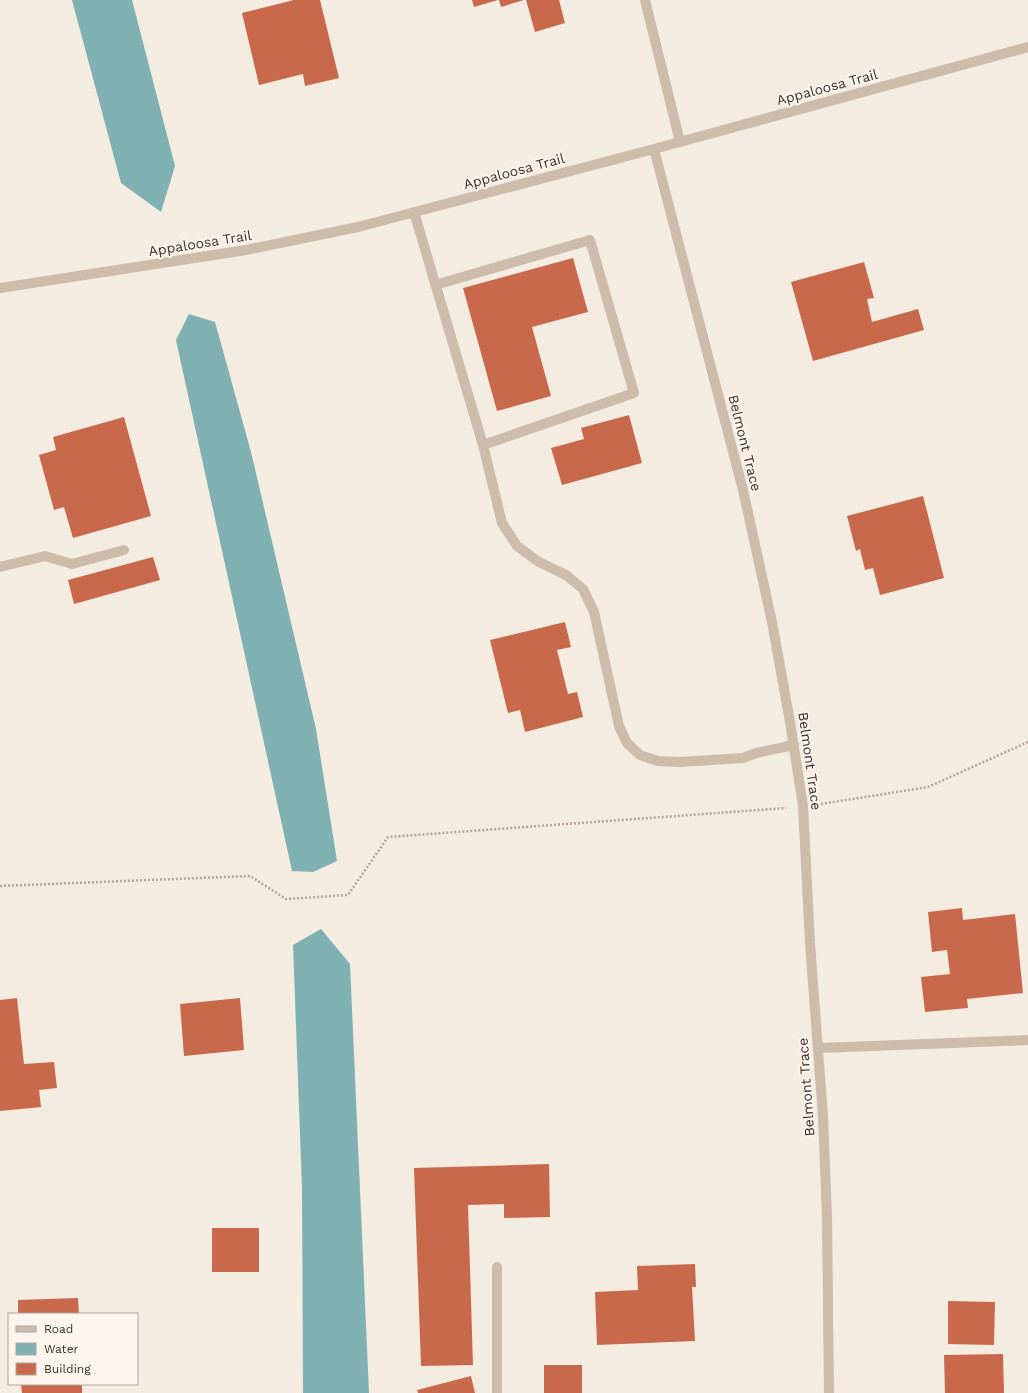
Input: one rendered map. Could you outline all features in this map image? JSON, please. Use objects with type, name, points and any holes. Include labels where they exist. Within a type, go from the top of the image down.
[{"type":"street","points":[[645,0],[680,142]]},
{"type":"street","name":"Appaloosa Trail","points":[[0,288],[246,250],[358,227],[654,149],[1028,47]]},
{"type":"street","name":"Belmont Trace","points":[[654,149],[743,490],[772,622],[803,806],[810,943],[822,1117],[826,1217],[829,1393]]},
{"type":"street","points":[[414,212],[483,445],[502,523],[517,546],[540,562],[566,575],[583,589],[594,612],[620,726],[627,743],[640,755],[658,761],[679,762],[743,758],[756,753],[794,746]]},
{"type":"street","points":[[435,285],[590,240],[634,393],[483,445]]},
{"type":"street","points":[[0,567],[46,556],[72,564],[124,550]]},
{"type":"street","points":[[818,1048],[1028,1040]]},
{"type":"street","points":[[497,1267],[497,1393]]},
{"type":"path","points":[[0,886],[250,876],[286,899],[348,895],[388,837],[803,806],[928,787],[1028,742]]},
{"type":"water","points":[[72,0],[132,0],[175,166],[161,212],[121,183]]},
{"type":"water","points":[[189,314],[215,322],[251,452],[316,729],[337,861],[313,872],[292,871],[176,340]]},
{"type":"water","points":[[321,929],[350,964],[369,1393],[303,1393],[302,1188],[293,945]]},
{"type":"building","points":[[294,0],[320,0],[339,78],[305,86],[303,74],[259,85],[242,13]]},
{"type":"building","points":[[472,0],[498,0],[474,7]]},
{"type":"building","points":[[499,0],[524,0],[501,7]]},
{"type":"building","points":[[526,0],[559,0],[565,23],[535,32]]},
{"type":"building","points":[[573,258],[588,312],[532,327],[551,396],[497,411],[463,288]]},
{"type":"building","points":[[864,262],[874,298],[867,299],[872,322],[918,309],[924,330],[813,361],[791,282]]},
{"type":"building","points":[[629,415],[642,463],[562,485],[551,448],[584,439],[581,428]]},
{"type":"building","points":[[124,417],[151,516],[73,538],[64,507],[54,510],[39,455],[56,450],[53,437]]},
{"type":"building","points":[[923,496],[944,578],[880,595],[873,568],[865,570],[860,549],[856,551],[847,516]]},
{"type":"building","points":[[153,557],[160,580],[74,604],[68,580]]},
{"type":"building","points":[[565,622],[571,647],[557,650],[568,694],[577,692],[583,717],[525,732],[520,710],[508,713],[490,640]]},
{"type":"building","points":[[962,908],[963,920],[1015,914],[1023,993],[967,999],[968,1008],[925,1012],[921,977],[950,974],[947,950],[932,952],[928,912]]},
{"type":"building","points":[[17,998],[24,1064],[54,1062],[57,1088],[39,1090],[41,1107],[0,1111],[0,1000]]},
{"type":"building","points":[[240,998],[244,1050],[184,1056],[180,1004]]},
{"type":"building","points":[[549,1164],[550,1217],[504,1218],[504,1204],[468,1205],[473,1365],[421,1366],[414,1168]]},
{"type":"building","points":[[212,1228],[259,1228],[259,1272],[212,1272]]},
{"type":"building","points":[[695,1264],[696,1287],[692,1287],[695,1341],[597,1345],[595,1292],[638,1290],[637,1266]]},
{"type":"building","points":[[78,1298],[79,1313],[18,1313],[18,1300]]},
{"type":"building","points":[[948,1301],[995,1302],[994,1345],[948,1344]]},
{"type":"building","points":[[1003,1354],[1004,1393],[945,1393],[944,1355]]},
{"type":"building","points":[[544,1365],[582,1365],[582,1393],[544,1393]]},
{"type":"building","points":[[471,1376],[475,1393],[418,1393],[417,1390]]},
{"type":"building","points":[[21,1385],[82,1385],[82,1393],[22,1393]]}]
